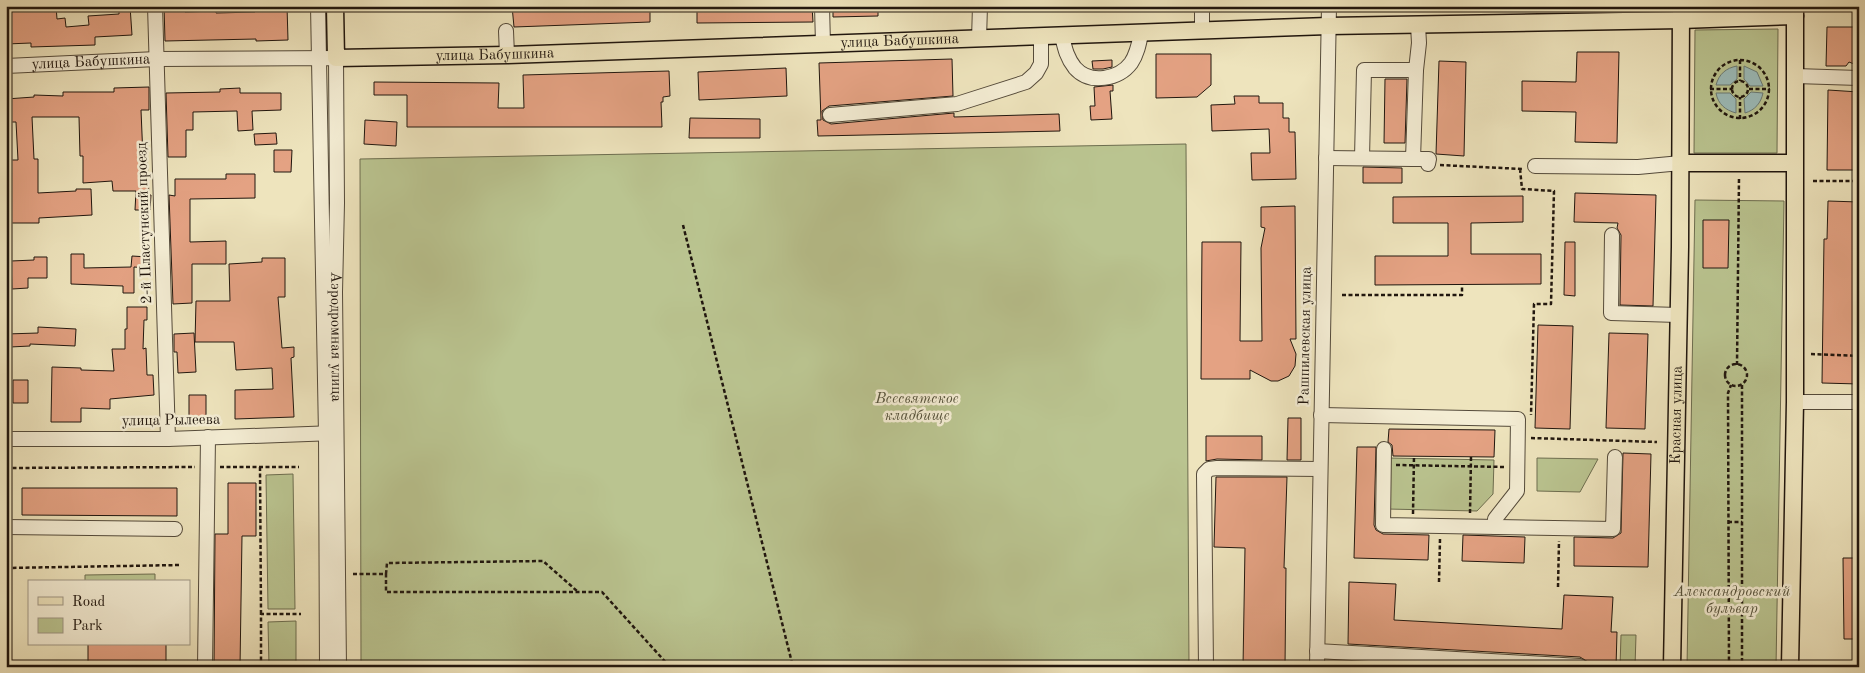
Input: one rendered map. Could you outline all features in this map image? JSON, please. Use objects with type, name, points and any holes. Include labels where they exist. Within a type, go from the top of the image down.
[{"type":"main road","name":"Аэродромная улица","points":[[335,6],[336,58]]},
{"type":"main road","name":"улица Бабушкина","points":[[336,58],[507,55],[1328,26],[1418,25],[1681,13],[1795,11]]},
{"type":"main road","points":[[1790,667],[1795,402],[1795,11]]},
{"type":"main road","name":"Красная улица","points":[[1672,667],[1681,162],[1681,13]]},
{"type":"main road","points":[[1681,162],[1794,163]]},
{"type":"street","name":"2-й Пластунский проезд","points":[[155,6],[168,439]]},
{"type":"street","name":"Аэродромная улица","points":[[318,6],[339,667]]},
{"type":"street","points":[[822,6],[823,44]]},
{"type":"street","points":[[980,6],[980,39]]},
{"type":"street","points":[[1202,6],[1202,31]]},
{"type":"street","name":"Рашпилевская улица","points":[[1317,667],[1329,6]]},
{"type":"street","points":[[1413,159],[1416,70],[1419,44],[1418,25]]},
{"type":"street","points":[[506,31],[507,55]]},
{"type":"street","points":[[1062,36],[1065,54],[1077,70],[1089,77],[1104,78],[1115,76],[1124,71],[1132,62],[1141,34]]},
{"type":"street","points":[[830,115],[957,104],[1026,82],[1036,73],[1041,64],[1041,37]]},
{"type":"street","name":"улица Бабушкина","points":[[6,66],[157,60],[336,58]]},
{"type":"street","name":"Аэродромная улица","points":[[327,667],[337,203],[336,58]]},
{"type":"street","points":[[1362,158],[1364,70],[1416,70]]},
{"type":"street","points":[[1795,76],[1859,78]]},
{"type":"street","points":[[1326,158],[1429,159],[1428,164]]},
{"type":"street","points":[[1535,166],[1638,167],[1681,162]]},
{"type":"street","points":[[1612,235],[1611,313],[1678,319]]},
{"type":"street","points":[[1608,321],[1678,319]]},
{"type":"street","points":[[1795,402],[1859,402]]},
{"type":"street","points":[[1321,415],[1518,419],[1517,491],[1495,519],[1495,527]]},
{"type":"street","name":"улица Рылеева","points":[[6,439],[168,439],[331,434]]},
{"type":"street","points":[[205,667],[208,437]]},
{"type":"street","points":[[1384,449],[1383,525],[1613,529],[1615,457]]},
{"type":"street","points":[[1206,667],[1204,474],[1209,469],[1217,468],[1320,469]]},
{"type":"street","points":[[6,527],[175,529]]},
{"type":"street","points":[[1317,651],[1580,666]]},
{"type":"path","points":[[1740,60],[1740,81]]},
{"type":"path","points":[[1740,60],[1755,64],[1761,68],[1770,89],[1766,104],[1761,110],[1755,115],[1740,119],[1725,115],[1719,110],[1711,97],[1710,89],[1711,82],[1719,68],[1725,63],[1740,60]]},
{"type":"path","points":[[1740,81],[1746,83],[1748,89],[1746,95],[1740,97],[1735,95],[1732,89],[1734,84],[1740,81]]},
{"type":"path","points":[[1710,89],[1732,89]]},
{"type":"path","points":[[1748,89],[1770,89]]},
{"type":"path","points":[[1740,97],[1740,119]]},
{"type":"path","points":[[1737,365],[1739,163]]},
{"type":"path","points":[[1428,164],[1520,169],[1535,166]]},
{"type":"path","points":[[1520,169],[1522,188],[1554,191],[1551,304],[1534,304],[1531,419]]},
{"type":"path","points":[[1813,180],[1859,181]]},
{"type":"path","points":[[683,225],[793,667]]},
{"type":"path","points":[[1342,295],[1462,295],[1462,284]]},
{"type":"path","points":[[1811,354],[1859,356]]},
{"type":"path","points":[[1731,385],[1726,380],[1725,372],[1730,366],[1737,365],[1744,368],[1746,378],[1742,384],[1742,667]]},
{"type":"path","points":[[1731,385],[1742,384]]},
{"type":"path","points":[[1729,667],[1728,394],[1731,385]]},
{"type":"path","points":[[1530,438],[1657,442]]},
{"type":"path","points":[[1413,525],[1414,456]]},
{"type":"path","points":[[1470,526],[1471,457]]},
{"type":"path","points":[[1384,465],[1518,467]]},
{"type":"path","points":[[260,467],[261,667]]},
{"type":"path","points":[[6,468],[299,467]]},
{"type":"path","points":[[1728,522],[1742,522]]},
{"type":"path","points":[[1439,582],[1440,526]]},
{"type":"path","points":[[1558,587],[1559,528]]},
{"type":"path","points":[[579,592],[543,561],[387,563],[386,592],[579,592],[602,592],[670,667]]},
{"type":"path","points":[[6,568],[181,565]]},
{"type":"path","points":[[353,574],[386,574]]},
{"type":"path","points":[[262,614],[301,614]]},
{"type":"green space","points":[[1701,6],[1788,6],[1788,9],[1701,10]]},
{"type":"green space","points":[[1778,29],[1777,153],[1694,153],[1695,30]]},
{"type":"green space","name":"Всесвятское кладбище","points":[[1186,144],[1189,667],[361,667],[360,159]]},
{"type":"green space","name":"Александровский бульвар","points":[[1695,200],[1784,201],[1776,667],[1687,667]]},
{"type":"green space","points":[[1389,458],[1494,460],[1493,494],[1477,511],[1387,509]]},
{"type":"green space","points":[[1537,458],[1598,459],[1580,492],[1537,491]]},
{"type":"green space","points":[[293,474],[295,609],[268,609],[266,475]]},
{"type":"green space","points":[[155,574],[155,580],[85,580],[85,575]]},
{"type":"green space","points":[[296,621],[296,667],[269,667],[268,622]]},
{"type":"green space","points":[[1621,635],[1636,635],[1635,667],[1620,667]]},
{"type":"water","points":[[1737,66],[1737,79],[1730,85],[1716,85],[1724,72]]},
{"type":"water","points":[[1744,66],[1757,72],[1763,86],[1750,86],[1744,79]]},
{"type":"water","points":[[1751,92],[1763,93],[1757,106],[1745,113],[1744,99]]},
{"type":"water","points":[[1716,93],[1730,93],[1736,99],[1736,113],[1723,106],[1718,100]]},
{"type":"building","points":[[6,6],[56,6],[57,19],[65,18],[66,27],[89,25],[88,16],[119,14],[119,6],[130,6],[132,35],[95,37],[95,45],[31,47],[31,43],[6,44]]},
{"type":"building","points":[[164,6],[185,6],[185,12],[216,11],[216,13],[255,12],[255,6],[287,6],[288,40],[165,41]]},
{"type":"building","points":[[512,6],[650,6],[650,22],[514,27]]},
{"type":"building","points":[[697,6],[812,6],[813,22],[697,23]]},
{"type":"building","points":[[833,6],[878,6],[878,16],[833,17]]},
{"type":"building","points":[[1827,27],[1859,27],[1859,66],[1849,62],[1846,66],[1826,66]]},
{"type":"building","points":[[1577,52],[1619,52],[1617,143],[1575,142],[1576,112],[1522,111],[1522,81],[1576,82]]},
{"type":"building","points":[[1156,54],[1211,54],[1211,85],[1197,97],[1156,98]]},
{"type":"building","points":[[952,59],[953,96],[829,106],[822,111],[823,120],[831,124],[954,113],[954,117],[1059,114],[1060,131],[818,136],[817,120],[821,120],[819,63]]},
{"type":"building","points":[[1112,60],[1112,67],[1093,69],[1092,61]]},
{"type":"building","points":[[1439,61],[1466,62],[1464,156],[1436,154]]},
{"type":"building","points":[[786,68],[787,96],[699,100],[698,72]]},
{"type":"building","points":[[669,71],[670,96],[663,97],[663,102],[661,102],[662,127],[407,127],[407,95],[374,95],[374,82],[499,83],[498,108],[524,108],[523,75]]},
{"type":"building","points":[[1385,79],[1407,79],[1405,143],[1384,143]]},
{"type":"building","points":[[1113,85],[1113,91],[1110,91],[1112,119],[1091,120],[1090,106],[1095,106],[1094,87]]},
{"type":"building","points":[[149,87],[149,110],[141,110],[143,158],[147,158],[149,195],[151,195],[150,210],[135,210],[136,191],[113,191],[112,181],[83,183],[83,156],[80,156],[79,117],[32,117],[34,159],[38,159],[38,193],[91,189],[92,215],[39,218],[39,223],[9,223],[7,160],[18,160],[16,122],[6,122],[6,99],[34,97],[34,95],[63,96],[63,92],[114,92],[114,88]]},
{"type":"building","points":[[240,88],[240,93],[281,93],[281,110],[252,111],[253,130],[238,131],[237,111],[193,112],[193,130],[186,130],[186,157],[168,157],[166,93],[220,92],[220,89]]},
{"type":"building","points":[[1828,90],[1859,92],[1859,170],[1827,170]]},
{"type":"building","points":[[1234,96],[1259,96],[1259,103],[1283,103],[1283,118],[1289,118],[1289,132],[1295,132],[1296,179],[1252,180],[1251,153],[1270,153],[1269,129],[1212,131],[1211,105],[1235,104]]},
{"type":"building","points":[[690,118],[760,119],[760,138],[689,138]]},
{"type":"building","points":[[365,120],[397,122],[396,146],[364,144]]},
{"type":"building","points":[[276,133],[277,144],[255,145],[254,134]]},
{"type":"building","points":[[274,150],[292,150],[291,172],[274,172]]},
{"type":"building","points":[[1363,167],[1402,168],[1402,183],[1363,183]]},
{"type":"building","points":[[226,174],[255,174],[255,198],[190,199],[190,242],[226,241],[226,264],[192,264],[192,303],[173,304],[169,195],[175,196],[175,179],[226,179]]},
{"type":"building","points":[[1575,193],[1656,195],[1653,306],[1620,305],[1621,235],[1617,228],[1618,223],[1574,222]]},
{"type":"building","points":[[1523,196],[1523,222],[1471,223],[1471,254],[1541,254],[1541,284],[1375,285],[1375,256],[1448,256],[1448,223],[1393,223],[1393,197]]},
{"type":"building","points":[[1828,201],[1859,202],[1859,384],[1822,383],[1824,239],[1827,239]]},
{"type":"building","points":[[1295,206],[1296,339],[1290,339],[1296,354],[1295,366],[1289,376],[1278,381],[1271,381],[1250,370],[1250,379],[1201,379],[1202,242],[1241,242],[1240,341],[1262,341],[1261,248],[1265,228],[1261,227],[1261,207]]},
{"type":"building","points":[[1703,220],[1729,220],[1728,268],[1703,268]]},
{"type":"building","points":[[1565,242],[1575,242],[1575,296],[1564,295]]},
{"type":"building","points":[[71,254],[84,254],[84,268],[131,267],[132,256],[148,257],[148,268],[134,267],[134,293],[123,293],[123,286],[71,284]]},
{"type":"building","points":[[34,257],[47,257],[47,278],[28,278],[28,288],[12,289],[11,261],[34,260]]},
{"type":"building","points":[[262,258],[285,258],[285,297],[278,297],[282,348],[294,347],[294,357],[291,358],[294,417],[235,419],[235,390],[273,389],[272,368],[236,370],[234,342],[195,342],[196,301],[230,301],[229,264],[262,262]]},
{"type":"building","points":[[127,307],[147,307],[147,320],[144,320],[143,349],[146,348],[147,375],[153,375],[154,395],[110,399],[110,409],[81,408],[81,422],[51,422],[52,367],[114,371],[112,349],[125,349]]},
{"type":"building","points":[[1538,325],[1573,326],[1570,429],[1535,428]]},
{"type":"building","points":[[38,327],[76,329],[75,346],[30,344],[30,346],[10,347],[10,343],[6,343],[6,334],[38,333]]},
{"type":"building","points":[[194,333],[196,372],[178,373],[177,352],[174,352],[174,334]]},
{"type":"building","points":[[1609,333],[1648,334],[1645,429],[1606,428]]},
{"type":"building","points":[[13,380],[28,380],[28,403],[13,403]]},
{"type":"building","points":[[189,395],[206,395],[206,418],[189,419]]},
{"type":"building","points":[[1288,418],[1301,418],[1301,460],[1287,460]]},
{"type":"building","points":[[1389,429],[1495,430],[1494,457],[1393,456],[1392,445],[1388,442]]},
{"type":"building","points":[[1206,436],[1262,436],[1262,460],[1217,459],[1206,461]]},
{"type":"building","points":[[1357,447],[1376,447],[1374,525],[1376,530],[1383,534],[1429,535],[1428,560],[1354,558]]},
{"type":"building","points":[[1623,453],[1651,454],[1648,567],[1574,566],[1574,537],[1613,538],[1621,533]]},
{"type":"building","points":[[1216,477],[1287,477],[1284,568],[1286,568],[1285,667],[1243,667],[1245,548],[1214,547]]},
{"type":"building","points":[[228,483],[256,483],[256,536],[242,536],[240,667],[214,667],[215,534],[228,534]]},
{"type":"building","points":[[22,488],[177,488],[177,516],[22,515]]},
{"type":"building","points":[[1463,535],[1525,537],[1524,563],[1462,561]]},
{"type":"building","points":[[1843,558],[1859,558],[1859,639],[1844,639]]},
{"type":"building","points":[[1349,582],[1396,584],[1394,620],[1562,629],[1564,595],[1613,597],[1611,632],[1617,632],[1616,667],[1589,667],[1588,662],[1580,657],[1348,644]]},
{"type":"building","points":[[88,646],[166,646],[166,667],[88,667]]}]
